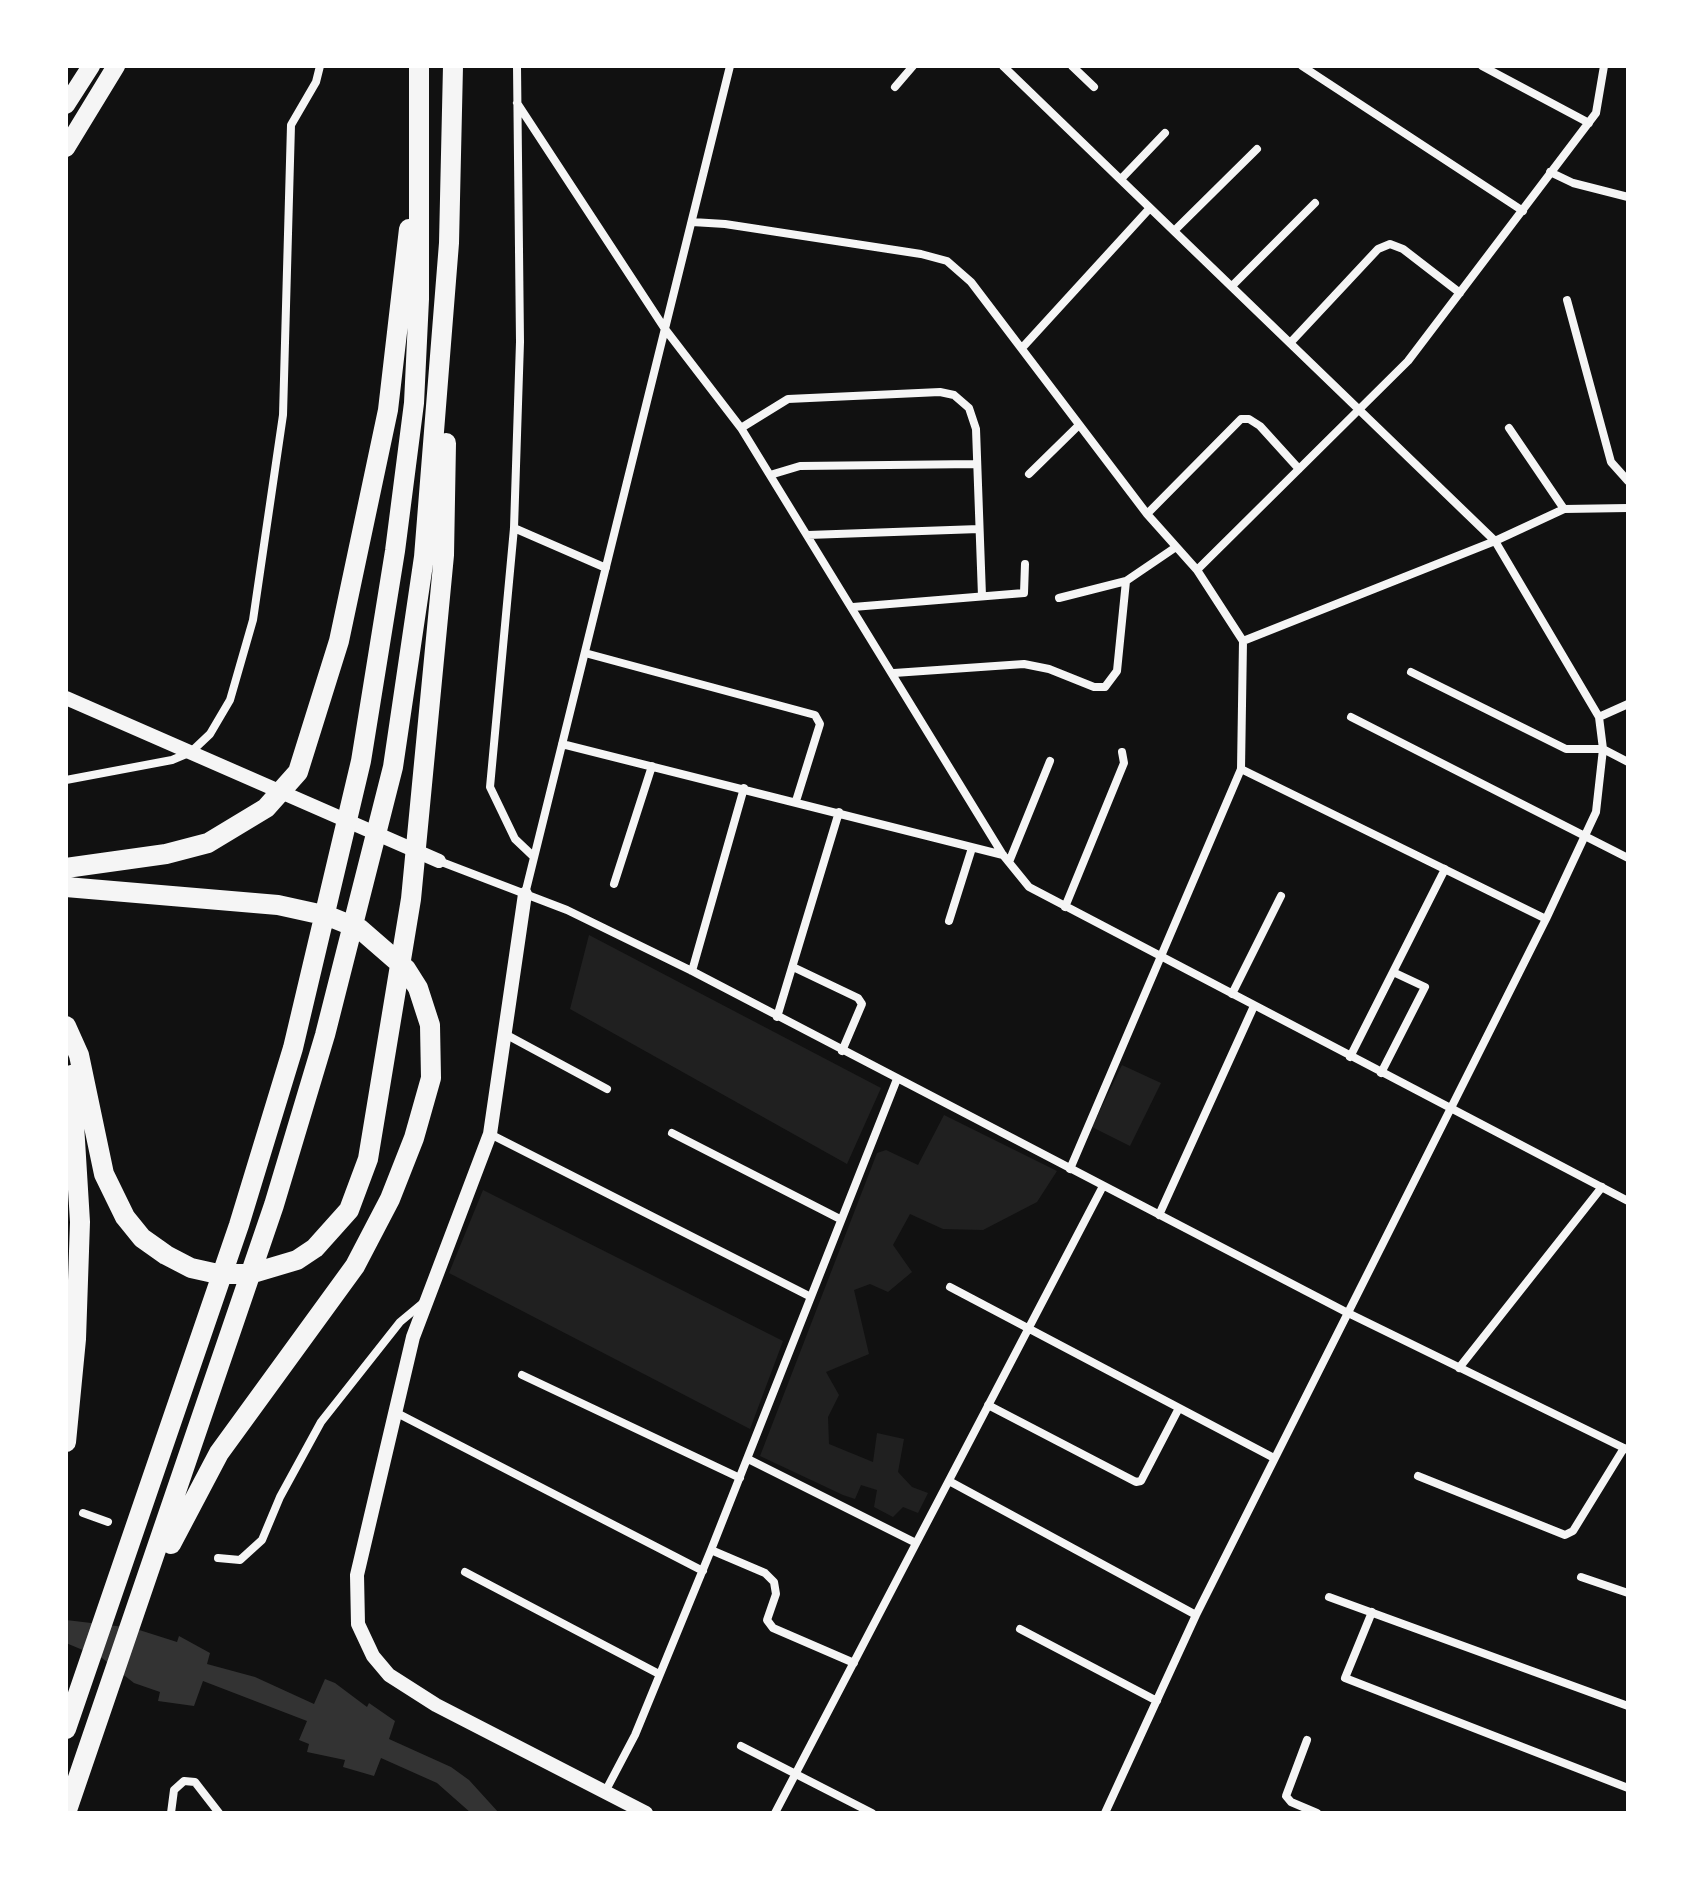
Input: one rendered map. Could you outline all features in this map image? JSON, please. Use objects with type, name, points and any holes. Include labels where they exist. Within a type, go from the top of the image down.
[{"type":"highway","points":[[66,1729],[239,1225],[293,1048],[361,761],[395,551],[414,403],[421,122],[419,66]]},
{"type":"highway","points":[[66,1026],[79,1055],[104,1174],[125,1217],[142,1238],[191,1268],[218,1274],[250,1274],[297,1260],[331,1233],[349,1210],[364,1176],[384,1079],[409,914],[444,555],[453,66]]},
{"type":"highway","points":[[66,868],[166,854],[208,843],[266,808],[298,772],[339,641],[388,410],[421,122]]},
{"type":"highway","points":[[66,1813],[282,1177],[325,1035],[393,767],[424,557],[449,243]]},
{"type":"highway","points":[[66,887],[278,905],[328,916],[360,929],[406,969],[418,988],[430,1025],[431,1078],[414,1138],[390,1199],[355,1266],[219,1453],[139,1605]]},
{"type":"highway","points":[[66,1053],[75,1091],[80,1222],[76,1339],[66,1442]]},
{"type":"main road","points":[[66,105],[91,66]]},
{"type":"main road","points":[[66,148],[116,66]]},
{"type":"street","points":[[66,780],[172,760],[191,752],[210,734],[230,700],[253,620],[283,415],[291,125],[316,82],[320,66]]},
{"type":"street","points":[[517,66],[520,342],[514,528],[490,787],[515,839],[534,857]]},
{"type":"street","points":[[646,1813],[436,1705],[389,1675],[373,1656],[358,1624],[357,1575],[425,1301],[490,1134],[525,894],[730,66]]},
{"type":"street","points":[[895,87],[913,66]]},
{"type":"street","points":[[1003,66],[1495,541],[1599,717],[1603,749],[1596,812],[1546,919],[1196,1615],[1105,1813]]},
{"type":"street","points":[[1072,66],[1094,87]]},
{"type":"street","points":[[1302,66],[1523,211]]},
{"type":"street","points":[[1482,66],[1589,123]]},
{"type":"street","points":[[1197,570],[1408,361],[1596,113],[1604,66]]},
{"type":"street","points":[[517,103],[665,329],[741,428],[1006,858],[1029,887],[1628,1201]]},
{"type":"street","points":[[1121,179],[1165,133]]},
{"type":"street","points":[[1174,231],[1257,149]]},
{"type":"street","points":[[1550,172],[1573,183],[1628,197]]},
{"type":"street","points":[[1232,286],[1315,203]]},
{"type":"street","points":[[1022,348],[1150,208]]},
{"type":"street","points":[[692,222],[725,224],[921,254],[947,261],[971,282],[1147,514],[1197,570],[1243,641],[1241,769],[1070,1169]]},
{"type":"street","points":[[1291,342],[1378,249],[1390,244],[1403,249],[1460,293]]},
{"type":"street","points":[[1567,300],[1611,462],[1628,481]]},
{"type":"street","points":[[741,428],[788,399],[940,392],[954,395],[969,408],[976,429],[982,596]]},
{"type":"street","points":[[1147,514],[1241,419],[1249,419],[1260,426],[1299,469]]},
{"type":"street","points":[[1029,474],[1079,425]]},
{"type":"street","points":[[1509,428],[1564,509]]},
{"type":"street","points":[[770,475],[800,466],[977,464]]},
{"type":"street","points":[[1243,641],[1495,541],[1564,509],[1628,508]]},
{"type":"street","points":[[514,528],[606,568]]},
{"type":"street","points":[[808,535],[979,529]]},
{"type":"street","points":[[1059,598],[1126,581],[1176,547]]},
{"type":"street","points":[[853,607],[1024,593],[1025,564]]},
{"type":"street","points":[[894,673],[1024,664],[1049,669],[1094,687],[1105,687],[1117,671],[1126,581]]},
{"type":"street","points":[[585,653],[815,715],[820,724],[796,801]]},
{"type":"street","points":[[1411,672],[1566,749],[1603,749],[1628,762]]},
{"type":"street","points":[[66,698],[439,861],[567,910],[692,971],[1346,1312],[1626,1449],[1573,1531],[1565,1535],[1418,1476]]},
{"type":"street","points":[[1599,717],[1628,704]]},
{"type":"street","points":[[1351,717],[1628,858]]},
{"type":"street","points":[[562,744],[839,812],[1006,858]]},
{"type":"street","points":[[1065,907],[1124,763],[1122,752]]},
{"type":"street","points":[[1006,858],[1050,761]]},
{"type":"street","points":[[614,884],[652,766]]},
{"type":"street","points":[[1241,769],[1546,919]]},
{"type":"street","points":[[692,971],[744,788]]},
{"type":"street","points":[[777,1017],[839,812]]},
{"type":"street","points":[[949,921],[972,848]]},
{"type":"street","points":[[1350,1057],[1445,869]]},
{"type":"street","points":[[1232,994],[1281,896]]},
{"type":"street","points":[[793,967],[858,998],[862,1004],[842,1051]]},
{"type":"street","points":[[1381,1073],[1425,987],[1393,972]]},
{"type":"street","points":[[1159,1215],[1254,1006]]},
{"type":"street","points":[[505,1034],[607,1089]]},
{"type":"street","points":[[605,1792],[635,1735],[703,1571],[897,1079]]},
{"type":"street","points":[[672,1133],[840,1219]]},
{"type":"street","points":[[490,1134],[811,1297]]},
{"type":"street","points":[[775,1813],[1103,1186]]},
{"type":"street","points":[[1459,1368],[1602,1187]]},
{"type":"street","points":[[950,1287],[1274,1458]]},
{"type":"street","points":[[218,1558],[240,1560],[262,1540],[280,1497],[321,1422],[400,1322],[425,1301]]},
{"type":"street","points":[[522,1375],[740,1478]]},
{"type":"street","points":[[988,1405],[1136,1482],[1141,1481],[1179,1408]]},
{"type":"street","points":[[395,1412],[703,1571]]},
{"type":"street","points":[[748,1459],[916,1543]]},
{"type":"street","points":[[949,1481],[1196,1615]]},
{"type":"street","points":[[83,1513],[108,1522]]},
{"type":"street","points":[[711,1550],[765,1573],[774,1582],[776,1594],[767,1620],[773,1628],[854,1663]]},
{"type":"street","points":[[465,1572],[659,1674]]},
{"type":"street","points":[[1581,1577],[1628,1593]]},
{"type":"street","points":[[1329,1597],[1628,1706]]},
{"type":"street","points":[[1372,1612],[1345,1678],[1628,1788]]},
{"type":"street","points":[[1020,1629],[1157,1701]]},
{"type":"street","points":[[1307,1740],[1286,1796],[1291,1802],[1317,1813]]},
{"type":"street","points":[[741,1746],[872,1813]]},
{"type":"street","points":[[171,1813],[174,1790],[184,1781],[195,1782],[219,1813]]},
{"type":"shaded area","points":[[589,935],[881,1088],[847,1164],[570,1009]]},
{"type":"shaded area","points":[[1122,1065],[1161,1083],[1130,1146],[1092,1127]]},
{"type":"shaded area","points":[[944,1115],[1057,1171],[1037,1202],[983,1230],[943,1229],[910,1214],[893,1245],[912,1272],[888,1292],[870,1284],[854,1290],[869,1354],[826,1372],[839,1395],[828,1417],[829,1444],[873,1462],[877,1433],[904,1439],[898,1472],[912,1487],[928,1493],[918,1513],[903,1507],[893,1517],[874,1507],[877,1490],[861,1485],[855,1499],[760,1456],[877,1153],[886,1150],[918,1165]]},
{"type":"shaded area","points":[[483,1190],[783,1341],[750,1429],[449,1273]]},
{"type":"shaded area","points":[[66,1620],[133,1628],[177,1642],[179,1636],[210,1653],[207,1664],[255,1677],[314,1704],[325,1679],[335,1683],[367,1707],[369,1703],[395,1721],[389,1739],[451,1767],[469,1780],[499,1813],[471,1813],[437,1783],[381,1758],[374,1776],[343,1767],[345,1760],[307,1752],[309,1744],[299,1740],[307,1721],[203,1681],[194,1706],[158,1701],[160,1692],[134,1683],[102,1658],[66,1643]]}]
